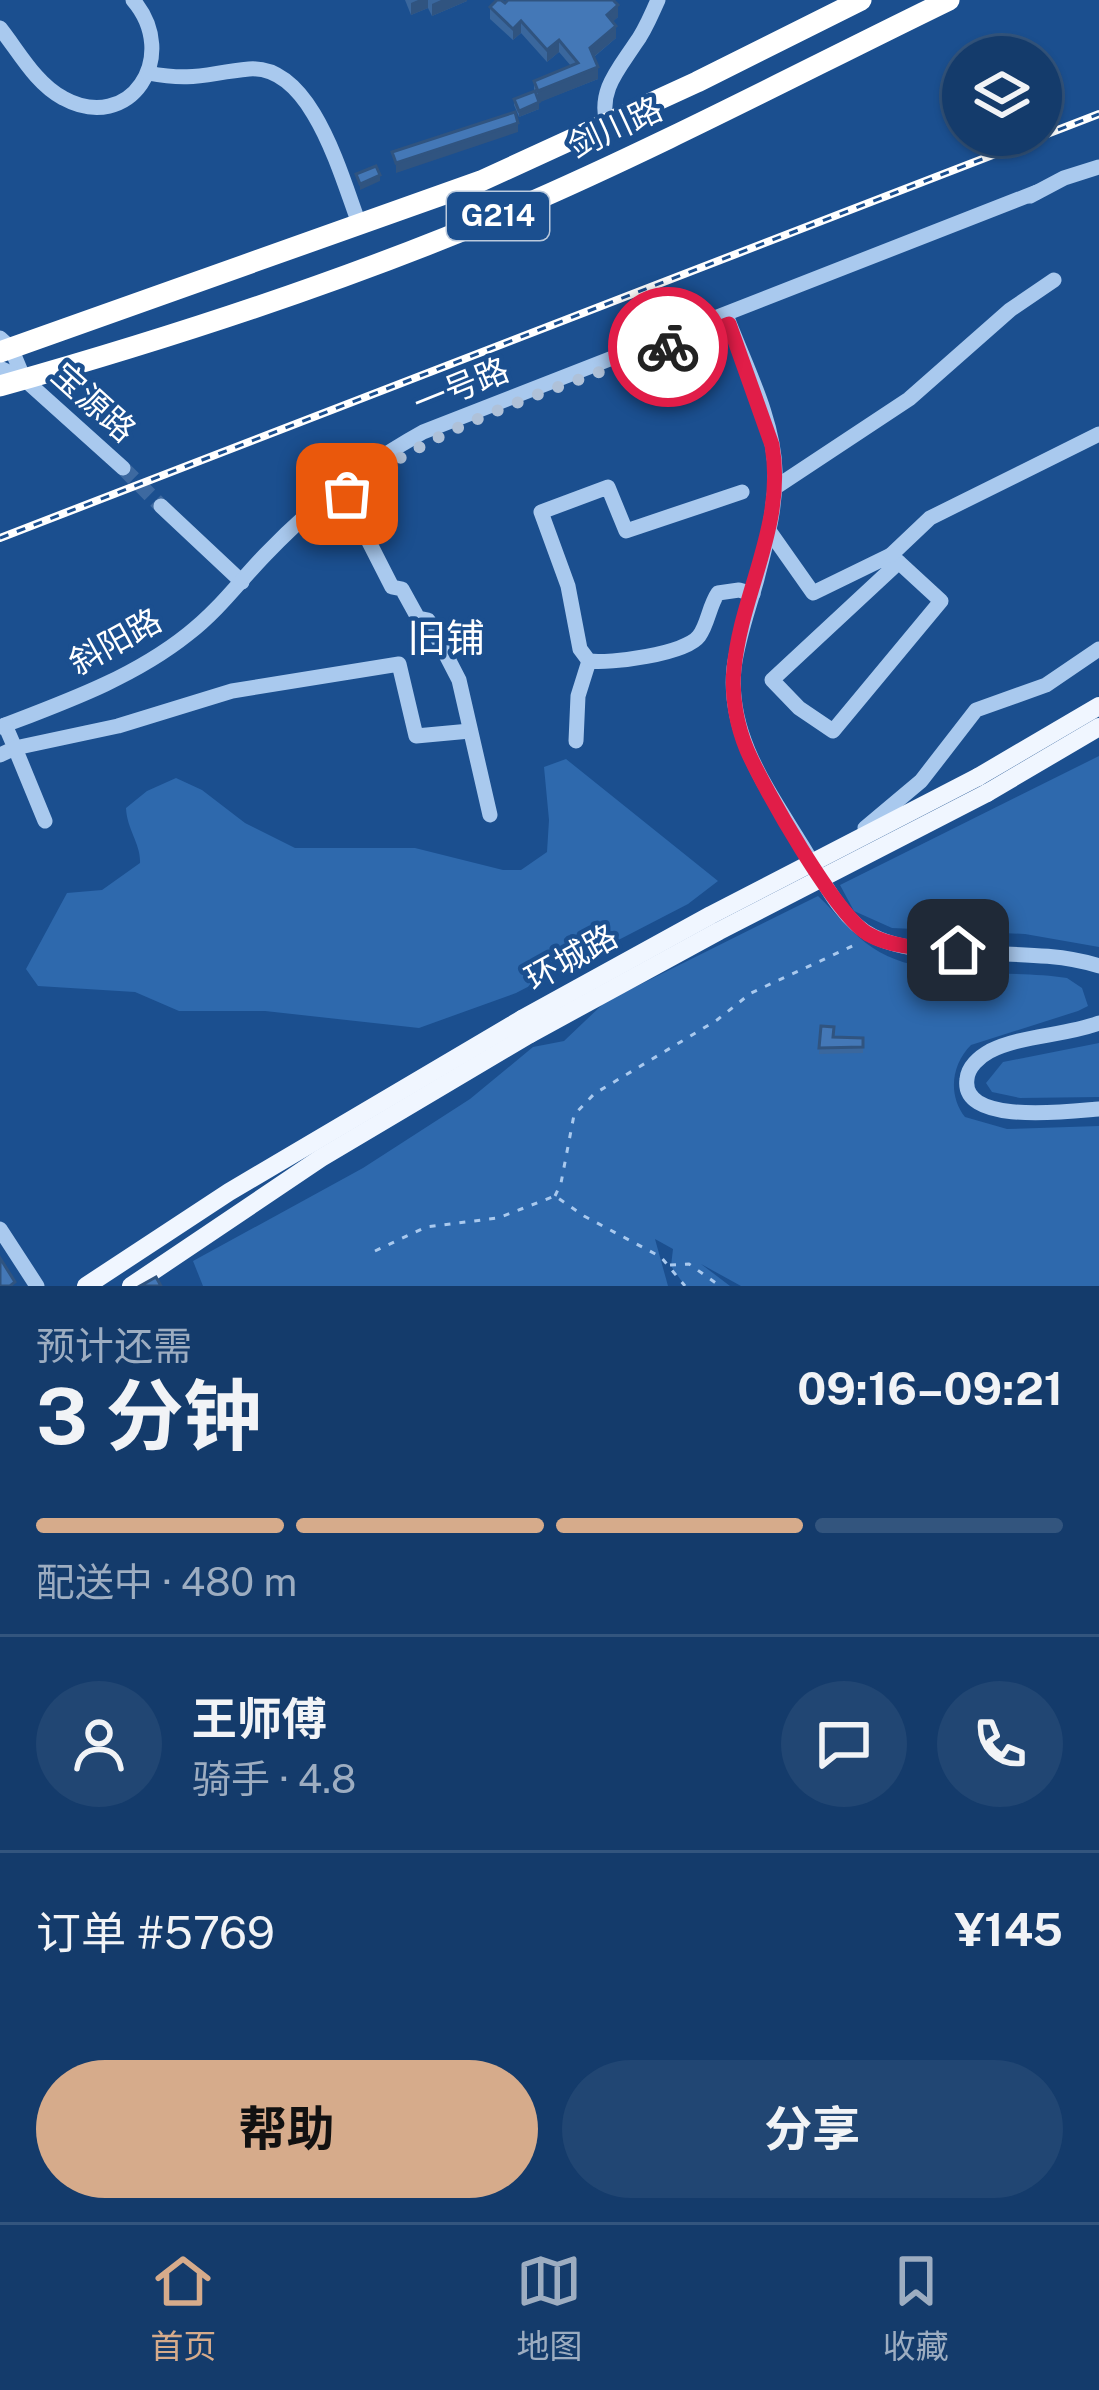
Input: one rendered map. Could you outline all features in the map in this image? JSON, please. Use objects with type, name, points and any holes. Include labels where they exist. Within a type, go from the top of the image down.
[{"type":"highway","name":"剑川路","points":[[3,351],[481,181],[861,0]]},
{"type":"highway","name":"剑川路","points":[[24,379],[134,346],[503,214],[950,0]]},
{"type":"highway","points":[[578,138],[595,172]]},
{"type":"highway","name":"G214","points":[[0,386],[24,379]]},
{"type":"main road","name":"环城路","points":[[983,785],[1099,706]]},
{"type":"main road","name":"环城路","points":[[86,1286],[206,1206],[526,1026],[1099,727]]},
{"type":"main road","name":"环城路","points":[[131,1286],[526,1026]]},
{"type":"street","points":[[0,28],[46,86],[75,104],[114,104],[135,91],[154,56],[153,35],[133,0]]},
{"type":"street","points":[[607,124],[608,87],[658,0]]},
{"type":"street","points":[[148,73],[196,79],[260,69],[291,82],[322,130],[361,226]]},
{"type":"street","name":"一号路","points":[[242,582],[262,557],[396,448],[437,425],[728,319],[1099,166]]},
{"type":"street","points":[[776,487],[909,399],[1010,310],[1054,280]]},
{"type":"street","points":[[728,319],[772,445],[776,487],[770,532],[734,669],[740,729],[757,770],[842,908],[868,934],[895,944],[1053,957],[1099,966]]},
{"type":"street","points":[[3,351],[24,379]]},
{"type":"street","name":"宝源路","points":[[24,379],[123,468]]},
{"type":"street","points":[[895,558],[941,601],[833,730],[799,708],[772,680],[931,518],[1099,434]]},
{"type":"street","points":[[589,661],[580,650],[568,586],[541,512],[608,487],[626,531],[742,492]]},
{"type":"street","points":[[343,491],[392,586],[402,589],[418,618],[428,620],[453,663],[490,814]]},
{"type":"street","points":[[161,506],[242,582]]},
{"type":"street","points":[[770,532],[812,593],[895,558]]},
{"type":"street","name":"斜阳路","points":[[3,726],[140,667],[199,626],[242,582]]},
{"type":"street","points":[[589,661],[617,661],[689,644],[699,635],[718,593],[753,594]]},
{"type":"street","points":[[811,860],[909,794],[976,710],[1046,685],[1099,649]]},
{"type":"street","points":[[576,741],[578,696],[589,661]]},
{"type":"street","points":[[8,752],[232,692],[399,664],[416,736],[470,731]]},
{"type":"street","points":[[3,726],[8,752],[44,821]]},
{"type":"street","points":[[1099,1023],[987,1052],[972,1065],[967,1080],[972,1099],[985,1108],[1099,1109]]},
{"type":"street","points":[[0,1229],[37,1286]]},
{"type":"path","points":[[375,1251],[426,1227],[498,1218],[555,1196],[574,1115],[593,1094],[717,1020],[751,993],[858,944],[868,934]]},
{"type":"path","points":[[555,1196],[670,1265],[689,1264],[721,1286]]},
{"type":"path","points":[[661,1257],[685,1286]]},
{"type":"shaded area","points":[[1099,756],[1099,947],[1025,934],[892,928],[854,911],[840,885]]},
{"type":"shaded area","points":[[566,759],[718,881],[688,904],[516,993],[419,1028],[265,1011],[179,1011],[135,992],[38,986],[26,969],[67,893],[102,890],[140,863],[126,808],[147,791],[176,778],[202,790],[245,823],[295,848],[415,848],[503,870],[521,870],[547,852],[544,767]]},
{"type":"shaded area","points":[[818,896],[866,943],[893,958],[941,970],[1067,978],[1082,988],[1088,1006],[971,1045],[959,1062],[954,1090],[965,1117],[1007,1129],[1099,1126],[1099,1286],[741,1286],[701,1264],[730,1286],[685,1286],[671,1266],[673,1249],[655,1239],[668,1286],[203,1286],[193,1261],[363,1168],[470,1099],[533,1047],[564,1041],[605,1002]]},
{"type":"shaded area","points":[[1099,1043],[1099,1097],[1020,1098],[992,1092],[986,1083],[1003,1062]]},
{"type":"building","points":[[497,0],[613,0],[618,5],[607,15],[616,26],[590,48],[598,67],[538,91],[534,81],[578,63],[559,40],[547,50],[521,21],[513,29],[490,7]]},
{"type":"building","points":[[535,91],[539,102],[519,111],[514,99]]},
{"type":"building","points":[[515,112],[518,123],[396,163],[392,152]]},
{"type":"building","points":[[376,166],[380,175],[360,184],[356,174]]},
{"type":"building","points":[[821,1026],[834,1027],[833,1037],[863,1038],[863,1047],[819,1048]]},
{"type":"building","points":[[0,1258],[15,1282],[10,1286],[0,1286]]},
{"type":"building","points":[[156,1277],[161,1286],[140,1286]]},
{"type":"tunnel","points":[[123,468],[161,506]]},
{"type":"railway","points":[[0,538],[1099,114]]},
{"type":"way so far","points":[[347,494],[441,434],[668,347]]},
{"type":"district","name":"旧铺","points":[[446,638]]},
{"type":"route","points":[[668,347],[729,324],[772,445],[773,515],[734,669],[735,707],[746,748],[811,860],[854,922],[872,936],[895,944],[958,950]]}]
